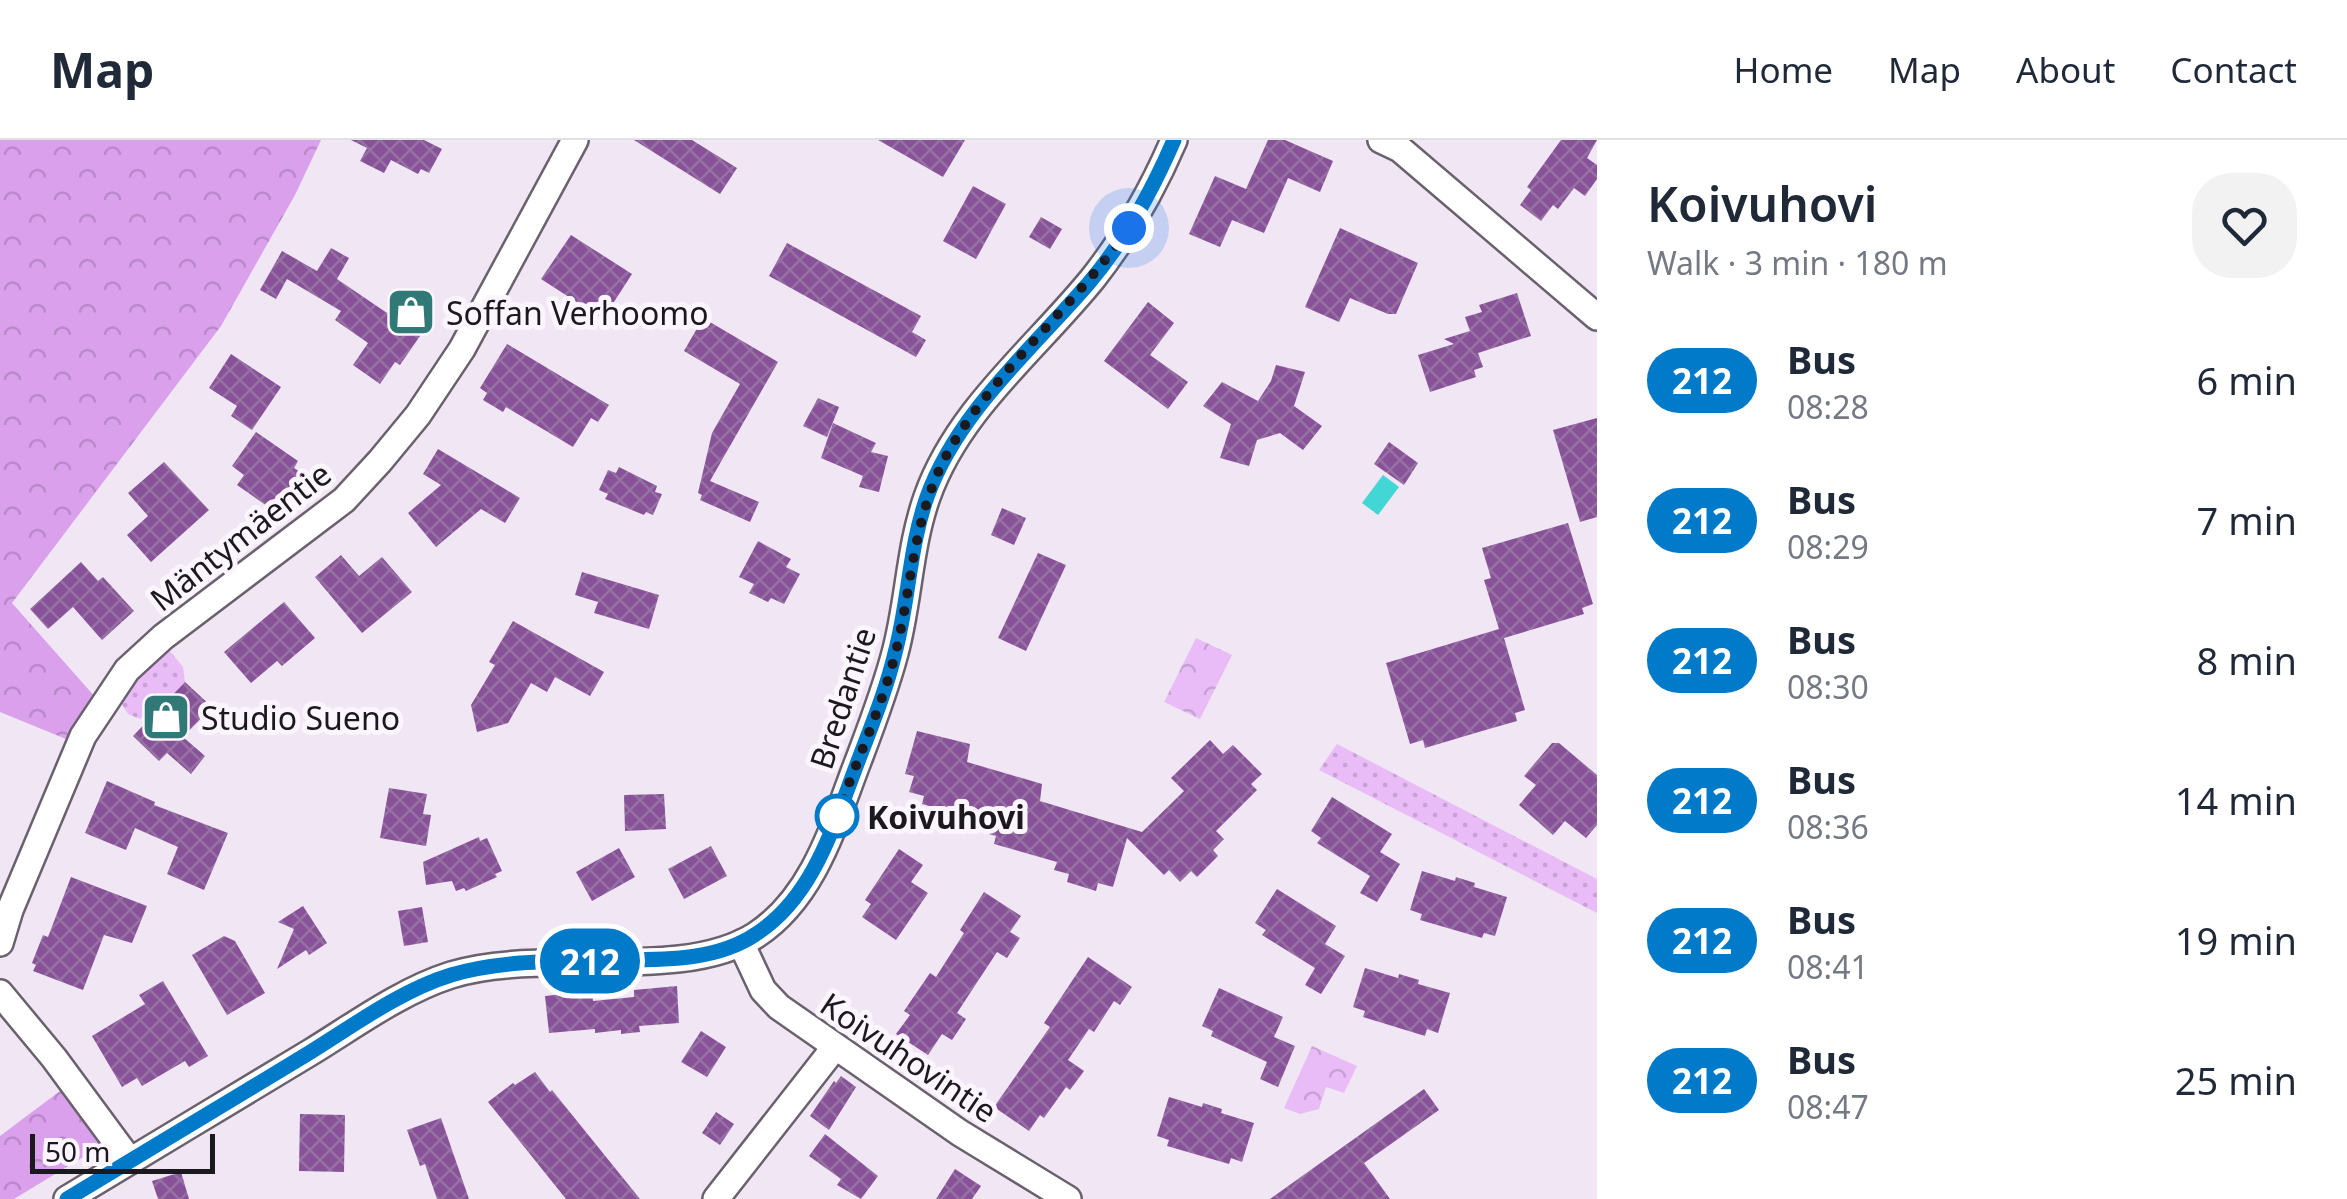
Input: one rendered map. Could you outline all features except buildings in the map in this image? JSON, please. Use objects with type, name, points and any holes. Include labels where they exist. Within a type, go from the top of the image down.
[{"type":"street","name":"Mäntymäentie","points":[[0,944],[10,910],[83,736],[127,670],[163,637],[344,500],[380,461],[418,415],[462,349],[575,140]]},
{"type":"street","name":"Bredantie","points":[[66,1199],[360,1021],[449,976],[506,965],[664,960],[741,944],[793,901],[825,845],[880,702],[896,650],[916,536],[928,494],[946,456],[990,394],[1092,280],[1116,247],[1174,140]]},
{"type":"street","points":[[1381,140],[1414,161],[1597,317]]},
{"type":"street","name":"Koivuhovintie","points":[[741,944],[758,981],[771,998],[960,1133],[1068,1199]]},
{"type":"street","points":[[0,993],[130,1161]]},
{"type":"street","points":[[716,1199],[835,1046]]},
{"type":"green space","points":[[0,140],[321,140],[295,195],[221,326],[12,603],[96,698],[66,739],[0,712]]},
{"type":"green space","points":[[1196,638],[1232,655],[1200,719],[1164,702]]},
{"type":"green space","points":[[169,650],[183,667],[185,682],[160,708],[156,705],[140,719],[128,714],[119,700],[133,678]]},
{"type":"green space","points":[[1337,744],[1597,879],[1597,913],[1319,770]]},
{"type":"green space","points":[[1312,1046],[1357,1066],[1344,1093],[1326,1087],[1319,1109],[1300,1114],[1284,1108]]},
{"type":"green space","points":[[60,1091],[103,1145],[14,1199],[0,1199],[0,1136]]},
{"type":"water","points":[[1383,475],[1399,487],[1378,515],[1362,503]]},
{"type":"bus line","name":"212","points":[[67,1199],[360,1021],[449,976],[506,965],[664,960],[702,954],[741,944],[776,919],[810,876],[825,845],[880,702],[896,650],[916,536],[928,494],[946,456],[990,394],[1092,280],[1116,247],[1174,140]]},
{"type":"place","name":"Soffan Verhoomo","points":[[411,312]]},
{"type":"place","name":"Studio Sueno","points":[[166,717]]},
{"type":"place","name":"Koivuhovi","points":[[837,816]]},
{"type":"route","points":[[837,816],[896,650],[916,536],[928,494],[946,456],[990,394],[1092,280],[1129,228]]}]
